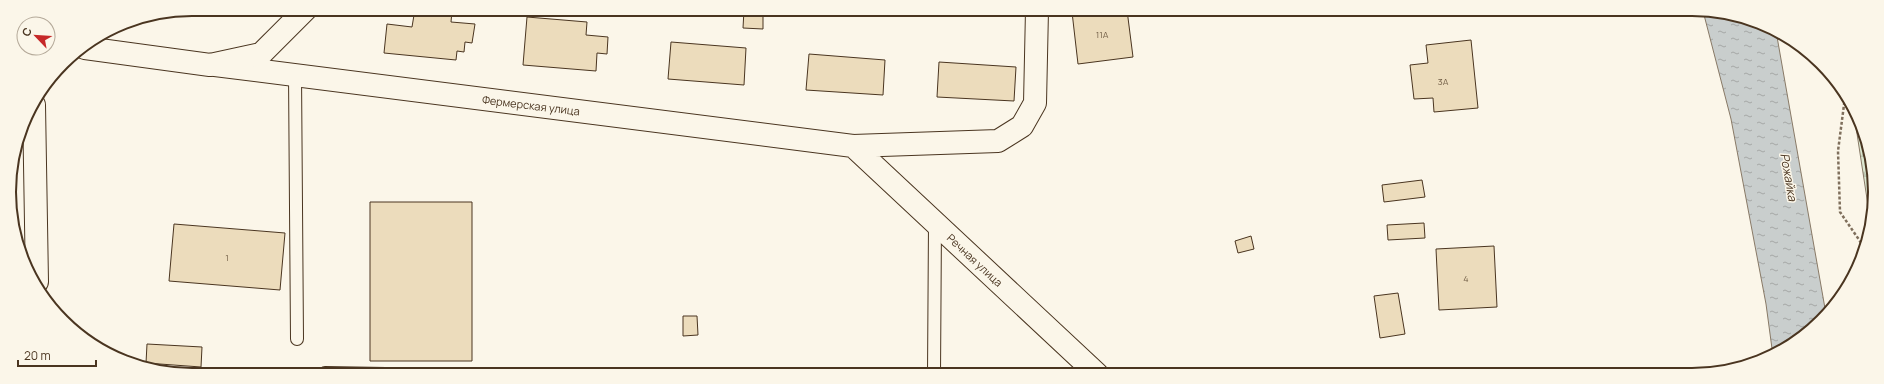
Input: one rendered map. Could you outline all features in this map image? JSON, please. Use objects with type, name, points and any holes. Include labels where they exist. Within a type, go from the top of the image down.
[{"type":"street","points":[[210,65],[261,54],[299,16]]},
{"type":"street","name":"Фермерская улица","points":[[90,49],[853,146],[998,141],[1022,126],[1036,103],[1037,16]]},
{"type":"street","points":[[34,114],[37,275]]},
{"type":"street","name":"Речная улица","points":[[853,146],[1091,368]]},
{"type":"lane","points":[[295,74],[297,339]]},
{"type":"lane","points":[[934,368],[935,223]]},
{"type":"path","points":[[1844,104],[1838,151],[1840,212],[1861,242]]},
{"type":"green space","points":[[1856,128],[1865,158],[1868,180],[1868,205]]},
{"type":"water","name":"Рожайка","points":[[1704,16],[1726,19],[1749,25],[1777,38],[1825,307],[1799,332],[1772,349],[1766,304],[1731,119]]},
{"type":"building","points":[[414,16],[452,16],[451,22],[475,24],[472,43],[465,42],[464,52],[457,51],[456,60],[384,53],[387,24],[412,27]]},
{"type":"building","points":[[744,16],[763,16],[763,29],[743,28]]},
{"type":"building","points":[[1072,16],[1128,16],[1133,57],[1078,64]]},
{"type":"building","points":[[527,17],[587,22],[586,35],[608,37],[607,54],[597,53],[596,71],[523,65]]},
{"type":"building","points":[[1471,40],[1478,108],[1434,112],[1433,98],[1414,99],[1410,65],[1428,63],[1426,45]]},
{"type":"building","points":[[671,42],[746,48],[744,85],[668,79]]},
{"type":"building","points":[[809,54],[885,60],[883,95],[806,90]]},
{"type":"building","points":[[939,62],[1016,67],[1014,101],[937,97]]},
{"type":"building","points":[[1422,180],[1425,197],[1384,202],[1382,185]]},
{"type":"building","points":[[370,202],[472,202],[472,361],[370,361]]},
{"type":"building","points":[[1424,223],[1425,238],[1388,240],[1387,225]]},
{"type":"building","points":[[174,224],[285,233],[280,290],[169,281]]},
{"type":"building","points":[[1251,236],[1254,249],[1238,253],[1235,241]]},
{"type":"building","points":[[1494,246],[1497,307],[1439,310],[1436,249]]},
{"type":"building","points":[[1398,293],[1405,334],[1380,338],[1374,296]]},
{"type":"building","points":[[683,316],[697,316],[698,335],[683,336]]},
{"type":"building","points":[[147,344],[202,347],[201,367],[146,362]]}]
